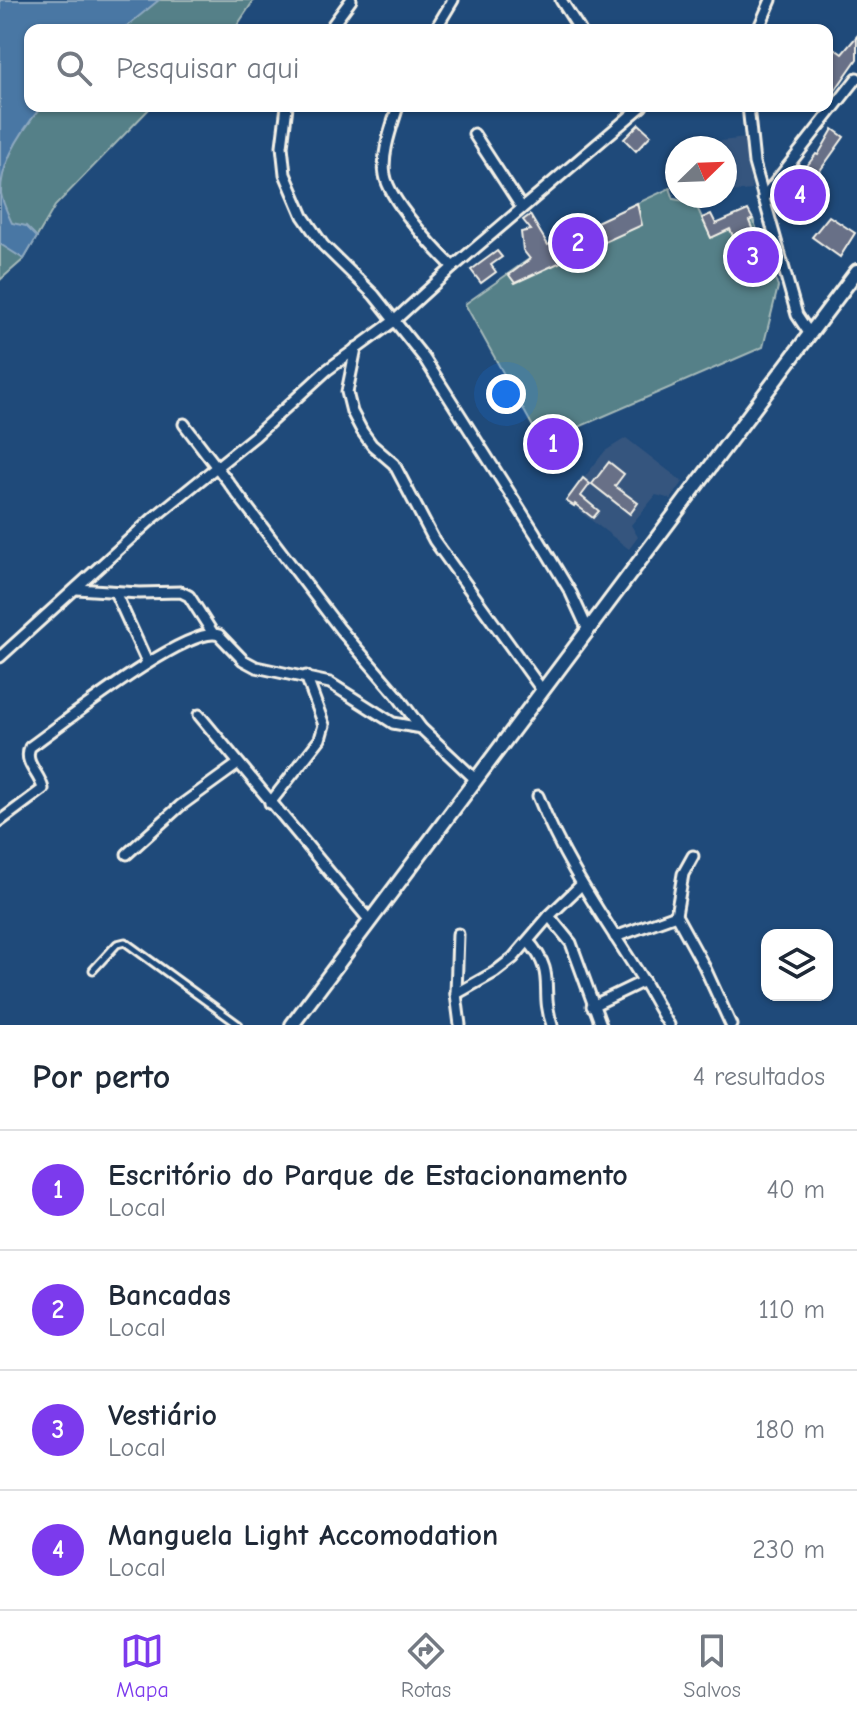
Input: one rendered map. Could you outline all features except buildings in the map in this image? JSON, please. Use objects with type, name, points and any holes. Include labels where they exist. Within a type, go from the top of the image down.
[{"type":"main road","points":[[292,1025],[857,271]]},
{"type":"street","points":[[333,24],[351,0]]},
{"type":"street","points":[[439,24],[453,0]]},
{"type":"street","points":[[561,0],[576,24]]},
{"type":"street","points":[[761,24],[771,0]]},
{"type":"street","points":[[833,109],[857,78]]},
{"type":"street","points":[[286,112],[282,146],[285,174],[303,216],[323,245],[374,295],[424,358],[571,593],[588,630]]},
{"type":"street","points":[[396,112],[384,158],[389,187],[453,267]]},
{"type":"street","points":[[0,657],[152,519],[356,348],[394,321],[635,112]]},
{"type":"street","points":[[749,112],[754,163],[763,198],[797,315],[809,333]]},
{"type":"street","points":[[763,198],[830,112]]},
{"type":"street","points":[[474,134],[522,208]]},
{"type":"street","points":[[356,348],[347,392],[352,412],[362,431],[372,445],[394,464],[434,540],[542,690]]},
{"type":"street","points":[[184,424],[340,629],[421,728],[475,779]]},
{"type":"street","points":[[77,589],[181,592],[189,596],[212,632],[219,635],[243,660],[256,667],[330,683],[393,723],[421,728]]},
{"type":"street","points":[[115,592],[147,662]]},
{"type":"street","points":[[0,821],[43,789],[29,763],[27,755],[30,747],[147,662],[212,632]]},
{"type":"street","points":[[270,803],[320,739],[324,725],[306,676]]},
{"type":"street","points":[[199,715],[370,921]]},
{"type":"street","points":[[127,854],[180,806],[238,764]]},
{"type":"street","points":[[538,796],[552,831],[581,885],[644,981],[668,1025]]},
{"type":"street","points":[[693,856],[683,874],[676,915],[710,977],[731,1025]]},
{"type":"street","points":[[456,994],[495,972],[581,885]]},
{"type":"street","points":[[615,937],[676,915]]},
{"type":"street","points":[[549,916],[571,943],[598,1024]]},
{"type":"street","points":[[458,934],[456,994],[460,1025]]},
{"type":"street","points":[[528,941],[544,961],[546,1007],[552,1025]]},
{"type":"street","points":[[592,1006],[644,981]]},
{"type":"lane","points":[[93,970],[117,944],[125,942],[239,1025]]},
{"type":"shaded area","points":[[0,0],[159,0],[129,24],[24,24],[24,112],[38,112],[21,135],[4,169],[1,193],[12,223],[26,226],[37,237],[24,259],[0,244]]},
{"type":"shaded area","points":[[746,138],[752,190],[737,191],[737,139]]},
{"type":"shaded area","points":[[626,438],[683,482],[671,499],[656,495],[631,525],[638,537],[629,549],[566,501],[605,451]]},
{"type":"green space","points":[[0,0],[254,0],[238,24],[24,24],[24,112],[146,112],[55,206],[24,259],[0,280]]},
{"type":"green space","points":[[665,190],[665,208],[697,208],[711,237],[753,219],[778,287],[763,347],[542,443],[465,304],[552,243]]},
{"type":"place","name":"Manguela Light Accomodation","points":[[800,195]]},
{"type":"place","name":"Bancadas","points":[[578,243]]},
{"type":"place","name":"Vestiário","points":[[753,257]]},
{"type":"place","name":"Escritório do Parque de Estacionamento","points":[[553,444]]}]
